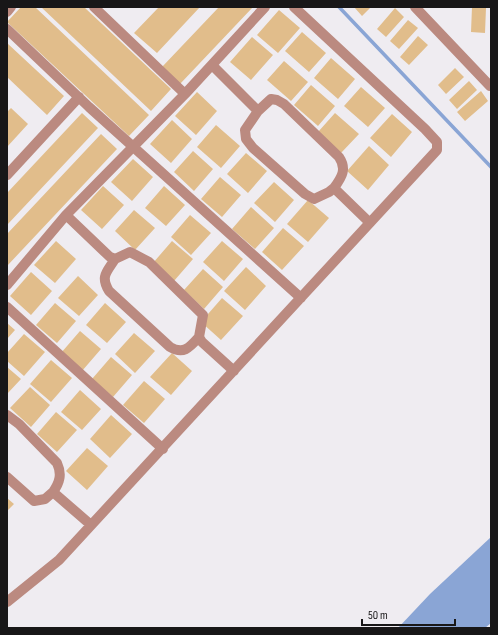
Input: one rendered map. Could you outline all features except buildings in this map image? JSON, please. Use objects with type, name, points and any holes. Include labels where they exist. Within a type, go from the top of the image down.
[{"type":"street","points":[[7,12],[11,7]]},
{"type":"street","points":[[94,7],[185,94]]},
{"type":"street","points":[[7,285],[66,215],[212,66],[265,7]]},
{"type":"street","points":[[7,602],[59,560],[163,449],[369,222],[437,150],[437,142],[425,129],[294,7]]},
{"type":"street","points":[[415,7],[490,86],[491,85]]},
{"type":"street","points":[[7,29],[78,97],[301,298]]},
{"type":"street","points":[[212,66],[258,111]]},
{"type":"street","points":[[7,175],[78,97]]},
{"type":"street","points":[[271,99],[277,100],[339,157],[343,164],[343,171],[334,188],[314,199],[305,194],[246,139],[245,130],[250,120],[271,99]]},
{"type":"street","points":[[334,188],[369,222]]},
{"type":"street","points":[[66,215],[97,247],[115,259]]},
{"type":"street","points":[[200,337],[184,351],[178,351],[170,347],[110,291],[104,283],[105,275],[115,259],[130,252],[148,262],[203,314],[200,337],[202,342],[234,371]]},
{"type":"street","points":[[7,307],[163,449]]},
{"type":"street","points":[[7,416],[19,424],[57,463],[61,471],[58,485],[53,492],[45,499],[34,501],[7,477]]},
{"type":"street","points":[[53,492],[91,525]]},
{"type":"water","points":[[491,537],[491,623],[485,628],[398,628],[430,594]]},
{"type":"waterway","points":[[339,7],[491,167]]}]
